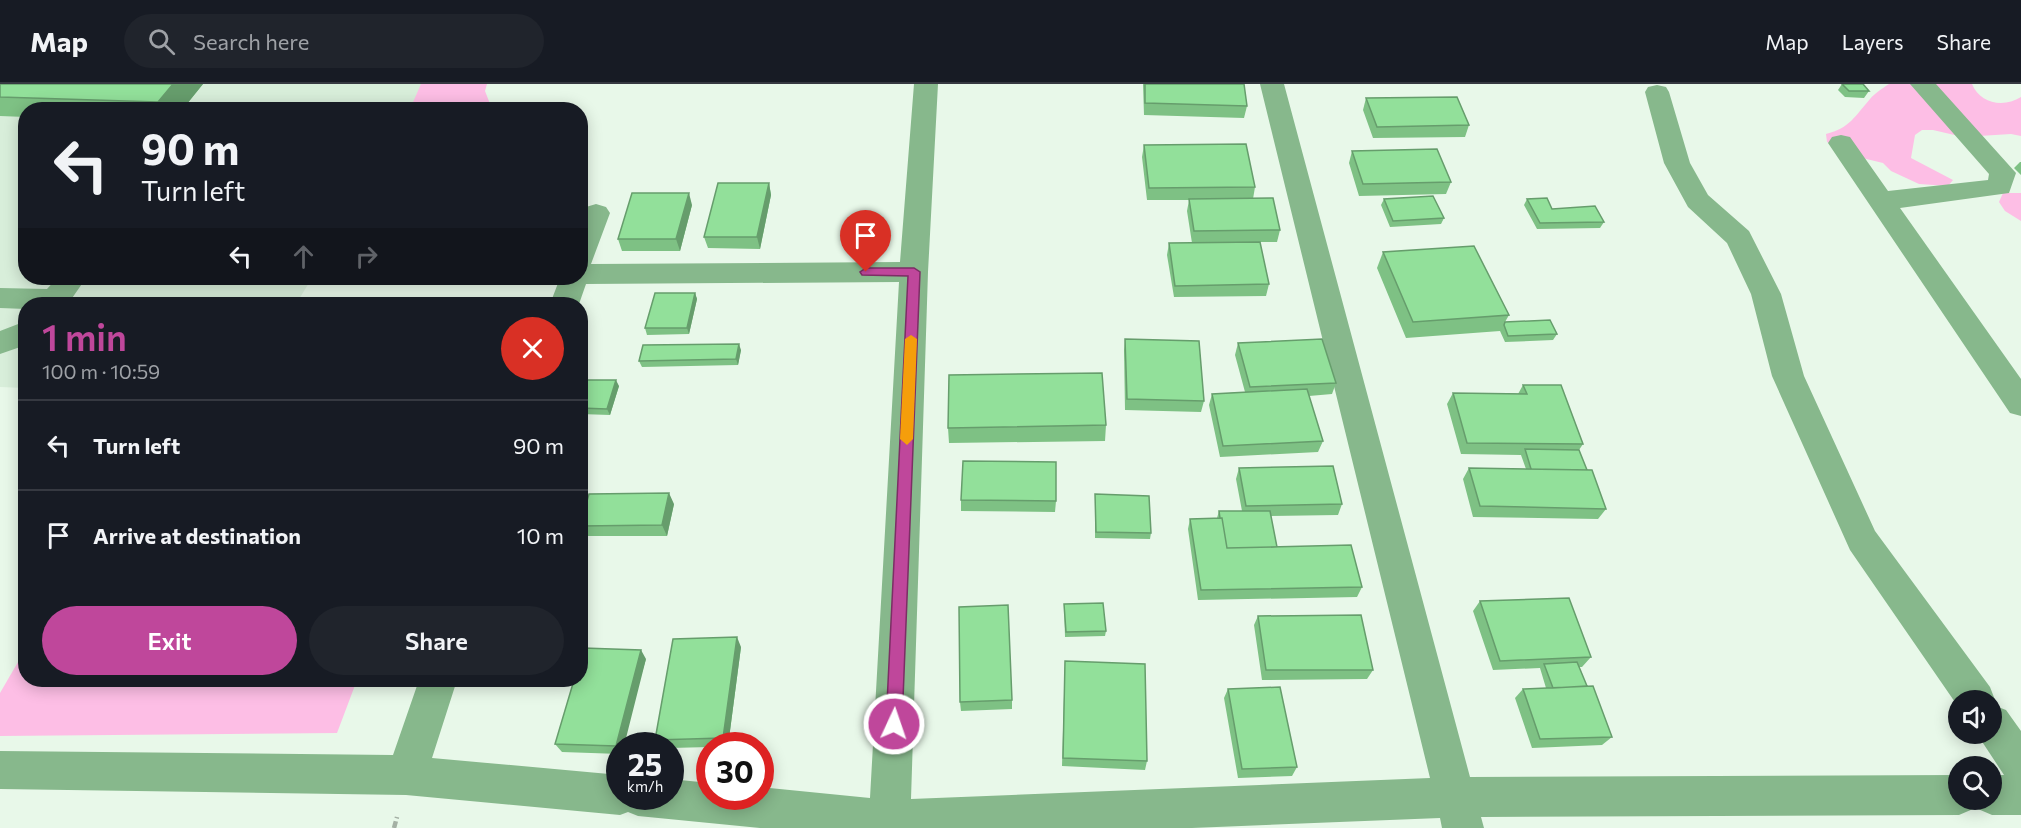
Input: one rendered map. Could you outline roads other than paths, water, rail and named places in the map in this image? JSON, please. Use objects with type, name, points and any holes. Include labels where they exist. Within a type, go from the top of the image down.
[{"type":"street","points":[[889,824],[914,272],[926,84]]},
{"type":"street","points":[[1272,84],[1459,812]]},
{"type":"street","points":[[1881,201],[1999,187],[2003,173],[1922,84]]},
{"type":"street","points":[[1657,92],[1677,163],[1698,201],[1739,238],[1766,294],[1788,376],[1862,540],[1970,690]]},
{"type":"street","points":[[1841,143],[2021,404]]},
{"type":"street","points":[[588,236],[596,213]]},
{"type":"street","points":[[588,274],[914,272]]},
{"type":"street","points":[[0,298],[60,294]]},
{"type":"street","points":[[0,343],[18,335]]},
{"type":"street","points":[[406,775],[436,687]]},
{"type":"street","points":[[2002,737],[2021,765]]},
{"type":"street","points":[[0,770],[406,775],[606,794]]},
{"type":"street","points":[[684,801],[889,824],[1459,812],[1948,795]]},
{"type":"street","points":[[2002,795],[2021,795]]}]
